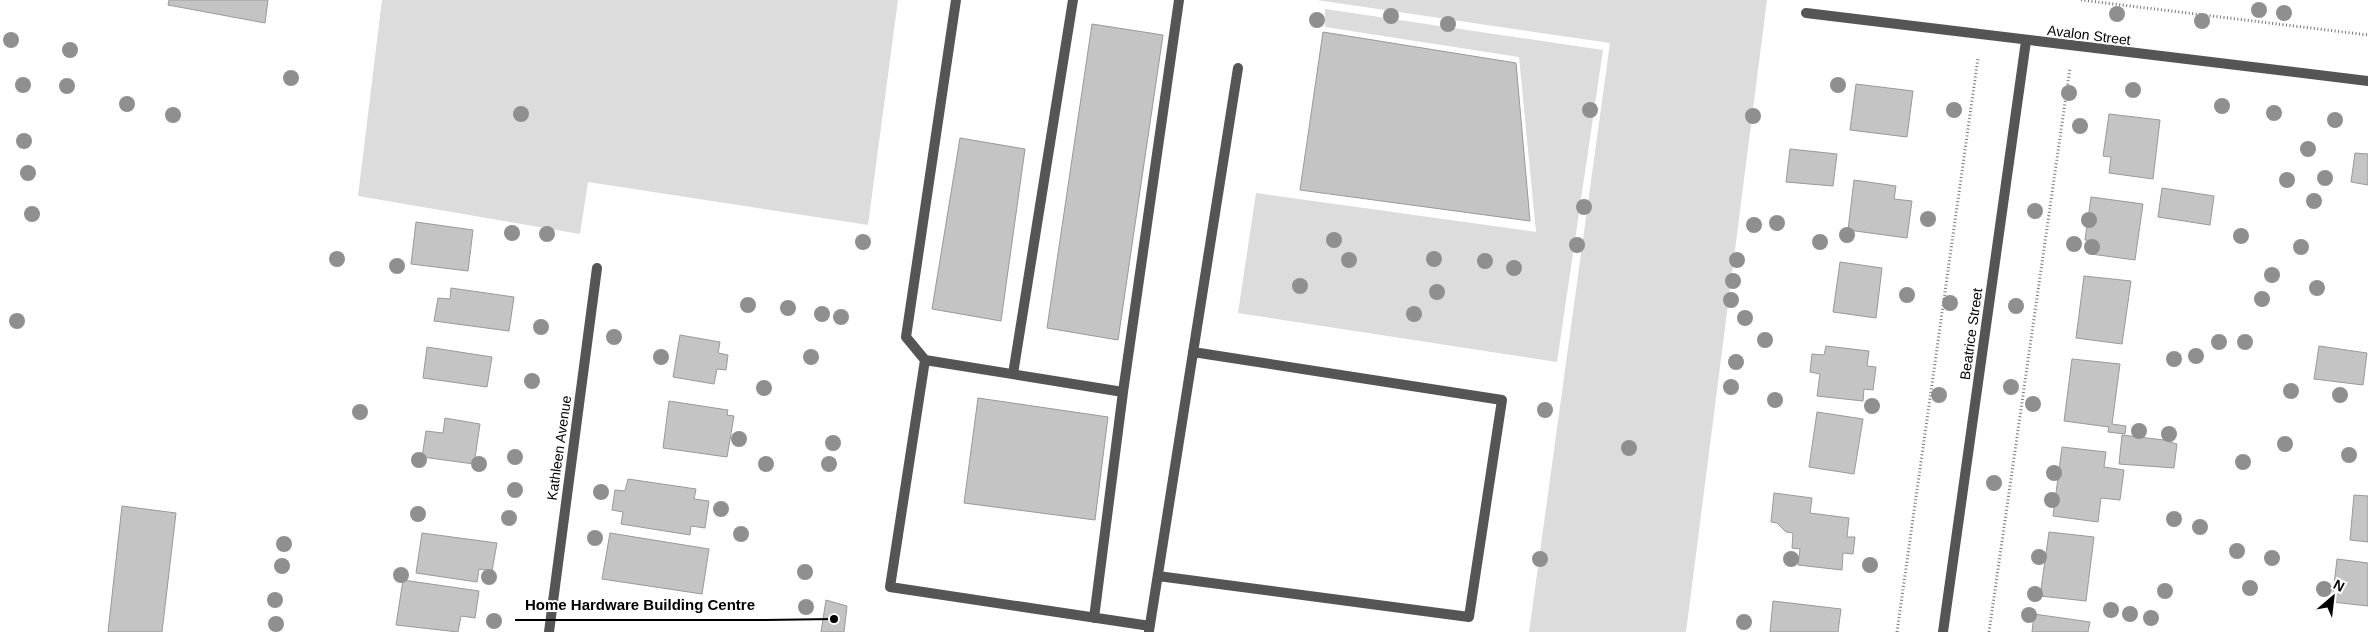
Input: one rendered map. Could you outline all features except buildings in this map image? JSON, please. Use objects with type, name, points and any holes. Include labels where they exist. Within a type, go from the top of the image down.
[{"type":"street","points":[[956,0],[906,337],[925,360],[1123,392]]},
{"type":"street","points":[[1013,374],[1072,0]]},
{"type":"street","points":[[1094,618],[1123,392],[1179,0]]},
{"type":"street","name":"Avalon Street","points":[[1806,13],[2073,47],[2368,81]]},
{"type":"street","name":"Beatrice Street","points":[[1943,632],[2026,41]]},
{"type":"street","points":[[925,360],[890,587],[1094,618],[1150,629],[1238,68]]},
{"type":"street","name":"Kathleen Avenue","points":[[549,632],[597,268]]},
{"type":"street","points":[[1158,576],[1469,617],[1471,608],[1502,400],[1193,352]]},
{"type":"path","points":[[2081,0],[2368,35]]},
{"type":"path","points":[[1897,632],[1981,35]]},
{"type":"path","points":[[1989,632],[2073,47]]},
{"type":"shaded area","points":[[382,0],[898,0],[868,225],[588,182],[580,234],[358,196]]},
{"type":"shaded area","points":[[1317,0],[1767,0],[1686,632],[1529,632],[1610,43]]},
{"type":"shaded area","points":[[1325,9],[1603,50],[1557,362],[1238,313],[1256,193],[1536,232],[1519,57],[1325,27]]},
{"type":"place","name":"Home Hardware Building Centre","points":[[834,619]]}]
